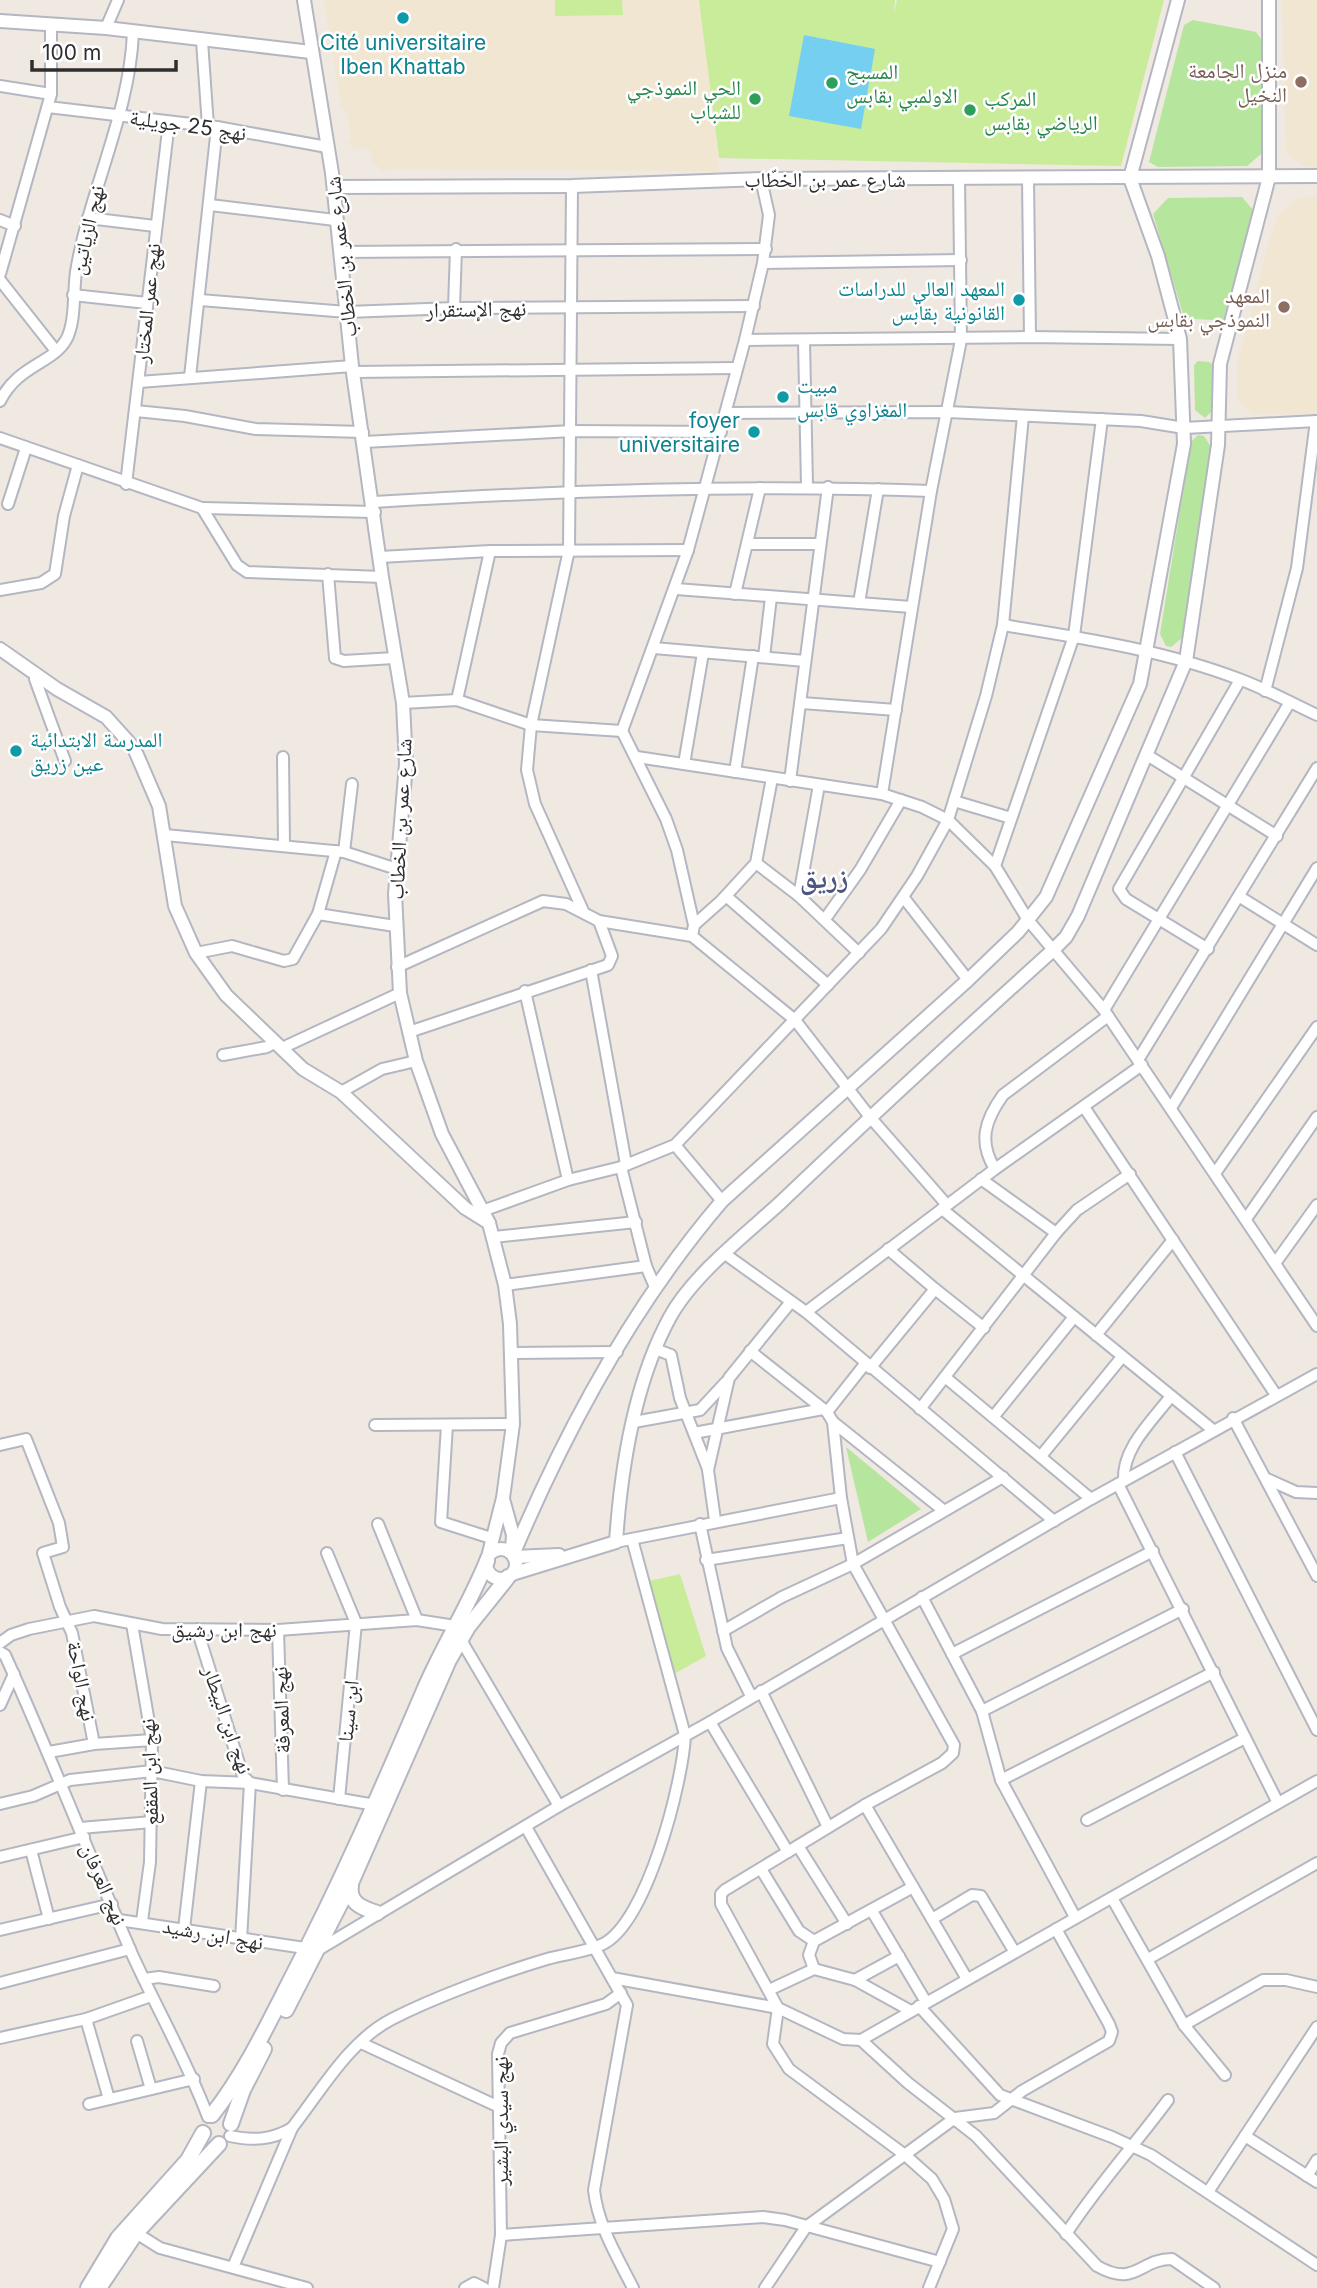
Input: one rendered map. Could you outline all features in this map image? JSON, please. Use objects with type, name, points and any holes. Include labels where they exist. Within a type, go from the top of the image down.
[{"type":"main road","points":[[88,2288],[118,2238],[188,2160],[203,2133],[203,2124],[264,2032],[351,1883],[487,1559]]},
{"type":"main road","points":[[99,2288],[136,2234],[227,2135],[248,2080],[312,1950],[428,1681],[458,1633],[510,1575]]},
{"type":"main road","points":[[351,1883],[353,1900],[362,1908],[377,1913]]},
{"type":"main road","points":[[210,2116],[221,2115],[227,2135]]},
{"type":"main road","points":[[203,2133],[208,2140],[227,2135]]},
{"type":"street","points":[[106,28],[118,0]]},
{"type":"street","name":"شارع عمر بن الخطاب","points":[[304,0],[334,187],[335,220],[353,369],[394,658],[403,703],[406,764],[395,926],[400,993],[416,1061],[442,1134],[485,1210],[505,1285],[513,1353],[513,1424],[503,1498]]},
{"type":"street","points":[[513,1555],[554,1463],[655,1287],[722,1201],[968,980],[1028,920],[1046,897],[1140,684],[1184,428],[1180,339],[1158,256],[1130,178],[1178,0]]},
{"type":"street","points":[[616,1542],[619,1497],[634,1422],[655,1349],[679,1304],[725,1254],[870,1116],[1066,937],[1078,916],[1147,755],[1186,661],[1220,426],[1220,364],[1269,177],[1269,0]]},
{"type":"street","points":[[0,21],[106,28],[311,52]]},
{"type":"street","points":[[0,274],[51,94],[51,25]]},
{"type":"street","name":"نهج الزياتين","points":[[56,351],[68,337],[88,218],[132,65],[133,32]]},
{"type":"street","points":[[190,377],[211,205],[212,126],[202,41]]},
{"type":"street","points":[[0,86],[51,94]]},
{"type":"street","name":"نهج 25 جويلية","points":[[48,107],[212,126],[327,147]]},
{"type":"street","name":"نهج عمر المختار","points":[[126,484],[169,122]]},
{"type":"street","name":"شارع عمر بن الخطّاب","points":[[334,187],[572,186],[761,179],[1317,176]]},
{"type":"street","points":[[882,794],[931,491],[961,340],[959,178]]},
{"type":"street","points":[[1028,178],[1030,337]]},
{"type":"street","points":[[622,731],[676,589],[754,306],[766,249],[769,215],[761,179]]},
{"type":"street","points":[[572,186],[569,550],[526,753],[529,787],[584,913]]},
{"type":"street","points":[[211,205],[335,220]]},
{"type":"street","points":[[88,218],[155,226]]},
{"type":"street","points":[[0,220],[15,226]]},
{"type":"street","points":[[340,253],[456,249],[766,249]]},
{"type":"street","points":[[454,308],[456,249]]},
{"type":"street","points":[[763,263],[961,261]]},
{"type":"street","points":[[0,280],[56,351],[15,378],[0,401]]},
{"type":"street","points":[[73,295],[147,303]]},
{"type":"street","name":"نهج الإستقرار","points":[[200,300],[347,313],[454,308],[754,306]]},
{"type":"street","points":[[745,341],[1030,337],[1180,339]]},
{"type":"street","points":[[804,341],[807,486]]},
{"type":"street","points":[[139,382],[353,369],[737,368]]},
{"type":"street","points":[[136,411],[185,416],[256,429],[363,437],[572,431],[721,432]]},
{"type":"street","points":[[726,413],[948,412],[1102,419],[1184,428],[1317,421],[1297,568],[1265,691]]},
{"type":"street","points":[[485,1210],[568,1180],[624,1166],[675,1145],[859,953],[904,898],[948,820],[1003,625],[1023,416]]},
{"type":"street","points":[[995,866],[1074,636],[1102,419]]},
{"type":"street","points":[[0,438],[126,484],[202,508],[374,507],[571,490],[807,486],[931,491]]},
{"type":"street","points":[[8,504],[26,448]]},
{"type":"street","points":[[0,590],[41,583],[55,574],[64,516],[78,465]]},
{"type":"street","points":[[790,781],[828,487]]},
{"type":"street","points":[[735,594],[760,488]]},
{"type":"street","points":[[859,603],[878,489]]},
{"type":"street","points":[[202,508],[237,565],[247,572],[382,577]]},
{"type":"street","points":[[748,544],[819,544]]},
{"type":"street","points":[[380,557],[490,551],[688,550]]},
{"type":"street","points":[[457,700],[490,551]]},
{"type":"street","points":[[328,574],[335,658],[344,661],[394,658]]},
{"type":"street","points":[[676,589],[911,607]]},
{"type":"street","points":[[735,772],[771,597]]},
{"type":"street","points":[[1003,625],[1074,636],[1186,661],[1240,680],[1317,715]]},
{"type":"street","points":[[654,648],[805,660]]},
{"type":"street","points":[[0,649],[37,676],[93,709],[124,734],[145,768],[165,835],[169,885],[174,906],[196,953],[233,1003],[303,1069],[341,1092],[465,1209],[489,1223]]},
{"type":"street","points":[[684,764],[703,653]]},
{"type":"street","points":[[37,676],[35,679],[43,705],[65,761]]},
{"type":"street","points":[[1208,949],[1121,895],[1120,883],[1185,778],[1240,680]]},
{"type":"street","points":[[403,703],[457,700],[531,725],[622,731]]},
{"type":"street","points":[[995,1169],[986,1155],[984,1138],[992,1110],[1003,1095],[1106,1013],[1290,702]]},
{"type":"street","points":[[802,703],[895,710]]},
{"type":"street","points":[[622,731],[637,757],[677,850],[693,930]]},
{"type":"street","points":[[1147,755],[1277,836]]},
{"type":"street","points":[[637,757],[882,794],[948,820],[995,866],[1028,920],[1106,1013],[1216,1172],[1317,1326]]},
{"type":"street","points":[[283,758],[284,844]]},
{"type":"street","points":[[806,1312],[1140,1063],[1317,768]]},
{"type":"street","points":[[693,930],[756,863],[772,778]]},
{"type":"street","points":[[196,953],[232,946],[289,962],[318,914],[340,851],[352,784]]},
{"type":"street","points":[[799,896],[818,785]]},
{"type":"street","points":[[825,919],[860,870],[901,800]]},
{"type":"street","points":[[954,801],[1011,818]]},
{"type":"street","points":[[165,835],[340,851],[397,869]]},
{"type":"street","points":[[756,863],[799,896],[859,953]]},
{"type":"street","points":[[1171,1108],[1317,868]]},
{"type":"street","points":[[726,896],[828,985]]},
{"type":"street","points":[[1240,897],[1317,945]]},
{"type":"street","points":[[904,898],[968,980]]},
{"type":"street","points":[[397,967],[543,901],[566,904],[599,921],[693,930],[795,1020],[945,1207],[1073,1317],[1213,1430]]},
{"type":"street","points":[[318,914],[395,926]]},
{"type":"street","points":[[409,1032],[525,990],[604,967],[611,961],[599,921]]},
{"type":"street","points":[[591,970],[624,1166],[646,1266],[655,1287]]},
{"type":"street","points":[[525,990],[568,1180]]},
{"type":"street","points":[[223,1055],[279,1045],[400,993]]},
{"type":"street","points":[[1216,1172],[1317,1029]]},
{"type":"street","points":[[341,1092],[382,1069],[416,1061]]},
{"type":"street","points":[[1084,1107],[1276,1395]]},
{"type":"street","points":[[1246,1219],[1317,1117]]},
{"type":"street","points":[[675,1145],[722,1201]]},
{"type":"street","points":[[920,1409],[1056,1233],[1077,1210],[1130,1174]]},
{"type":"street","points":[[981,1180],[1056,1233]]},
{"type":"street","points":[[1276,1262],[1317,1205]]},
{"type":"street","points":[[494,1237],[636,1222]]},
{"type":"street","points":[[1096,1335],[1173,1240]]},
{"type":"street","points":[[888,1250],[984,1328]]},
{"type":"street","points":[[725,1254],[806,1312],[1054,1521]]},
{"type":"street","points":[[505,1285],[646,1266]]},
{"type":"street","points":[[694,1433],[828,1414],[935,1289]]},
{"type":"street","points":[[634,1422],[686,1413],[706,1406],[790,1303]]},
{"type":"street","points":[[994,1416],[1073,1317]]},
{"type":"street","points":[[655,1349],[671,1355],[686,1413],[708,1470],[715,1520]]},
{"type":"street","points":[[750,1351],[943,1510]]},
{"type":"street","points":[[513,1353],[617,1352]]},
{"type":"street","points":[[1041,1455],[1122,1357]]},
{"type":"street","points":[[312,1950],[883,1622],[1091,1499],[1317,1374]]},
{"type":"street","points":[[945,1377],[1091,1499]]},
{"type":"street","points":[[708,1470],[729,1378]]},
{"type":"street","points":[[1171,1396],[1132,1448],[1121,1482],[1277,1801]]},
{"type":"street","points":[[828,1414],[853,1564],[954,1745],[949,1759],[865,1805],[725,1889],[720,1898],[778,2008],[773,2044],[789,2069],[905,2155],[932,2179],[944,2199],[953,2229],[929,2288]]},
{"type":"street","points":[[1234,1418],[1317,1576]]},
{"type":"street","points":[[447,1424],[441,1522],[491,1538]]},
{"type":"street","points":[[375,1426],[513,1424]]},
{"type":"street","name":"نهج الواحة","points":[[0,1445],[26,1439],[59,1523],[63,1547],[43,1553],[67,1620],[84,1683],[94,1744]]},
{"type":"street","points":[[1175,1452],[1317,1730]]},
{"type":"street","points":[[723,1631],[782,1597],[853,1564],[1003,1477]]},
{"type":"street","points":[[1267,1479],[1296,1492],[1317,1493]]},
{"type":"street","points":[[503,1498],[487,1559],[488,1570],[495,1577],[510,1575],[566,1555],[616,1542],[715,1520],[841,1498]]},
{"type":"street","points":[[503,1498],[513,1535],[516,1566],[510,1575]]},
{"type":"street","points":[[378,1524],[417,1620]]},
{"type":"street","points":[[699,1524],[727,1648],[756,1694],[828,1827]]},
{"type":"street","points":[[706,1560],[848,1538]]},
{"type":"street","points":[[233,2267],[292,2128],[361,2043],[402,2015],[511,1971],[603,1944],[618,1932],[639,1900],[672,1811],[684,1755],[685,1735],[632,1539]]},
{"type":"street","points":[[487,1559],[499,1549],[513,1555],[566,1555]]},
{"type":"street","points":[[952,1654],[1153,1551]]},
{"type":"street","points":[[327,1553],[356,1623]]},
{"type":"street","points":[[922,1597],[982,1711],[1001,1780],[1075,1917]]},
{"type":"street","points":[[982,1711],[1183,1609]]},
{"type":"street","name":"نهج ابن رشيق","points":[[0,1643],[11,1635],[67,1620],[94,1616],[162,1629],[278,1630],[417,1620],[458,1633]]},
{"type":"street","name":"ابن سينا","points":[[339,1799],[356,1623]]},
{"type":"street","name":"نهج ابن المقفع","points":[[132,1624],[152,1740],[152,1822],[142,1921]]},
{"type":"street","name":"نهج ابن البيطار","points":[[197,1629],[243,1776],[250,1783],[241,1940]]},
{"type":"street","name":"نهج المعرفة","points":[[278,1630],[283,1790]]},
{"type":"street","points":[[458,1633],[559,1806]]},
{"type":"street","name":"نهج العرفان","points":[[0,1652],[5,1655],[49,1752],[151,1996],[210,2116]]},
{"type":"street","points":[[1001,1780],[1214,1672]]},
{"type":"street","points":[[0,1705],[14,1674]]},
{"type":"street","points":[[710,1722],[788,1852]]},
{"type":"street","points":[[1087,1820],[1245,1738]]},
{"type":"street","points":[[49,1752],[94,1744],[152,1740]]},
{"type":"street","points":[[0,1804],[33,1796],[61,1784],[152,1772],[201,1780],[250,1783],[375,1805]]},
{"type":"street","points":[[184,1929],[201,1780]]},
{"type":"street","points":[[612,1978],[778,2008],[843,2039],[861,2040],[1277,1801],[1316,1785]]},
{"type":"street","points":[[865,1805],[967,1979]]},
{"type":"street","points":[[0,1857],[32,1850],[82,1832],[152,1822]]},
{"type":"street","points":[[526,1827],[627,2004],[594,2190],[603,2229],[633,2288]]},
{"type":"street","points":[[798,1846],[847,1924]]},
{"type":"street","points":[[32,1850],[49,1919]]},
{"type":"street","points":[[1148,1959],[1317,1863]]},
{"type":"street","points":[[761,1869],[799,1931],[814,1941]]},
{"type":"street","points":[[814,1969],[809,1955],[814,1941],[913,1887]]},
{"type":"street","points":[[932,1919],[972,1895],[981,1896],[1014,1951]]},
{"type":"street","points":[[1112,1898],[1184,2025],[1225,2075]]},
{"type":"street","points":[[0,1930],[112,1904]]},
{"type":"street","points":[[872,1911],[898,1956],[919,2006],[986,2082],[1010,2100],[1133,2146],[1208,2192],[1317,2265]]},
{"type":"street","name":"نهج ابن رشيد","points":[[120,1920],[142,1921],[312,1950]]},
{"type":"street","points":[[765,2288],[806,2227],[955,2118],[994,2113],[1010,2100],[1104,2045],[1111,2036],[1109,2025],[1056,1929]]},
{"type":"street","points":[[0,1983],[130,1949]]},
{"type":"street","points":[[855,1980],[898,1956]]},
{"type":"street","points":[[769,1990],[814,1969],[855,1980],[919,2006]]},
{"type":"street","points":[[144,1979],[159,1977],[214,1986]]},
{"type":"street","points":[[1184,2025],[1263,1980],[1286,1980],[1317,1987]]},
{"type":"street","name":"نهج سيدي البشير","points":[[493,2288],[501,2235],[497,2106],[499,2048],[510,2033],[606,2004],[621,1993]]},
{"type":"street","points":[[0,2038],[86,2019],[151,1996]]},
{"type":"street","points":[[86,2019],[109,2099]]},
{"type":"street","points":[[1208,2192],[1317,2027]]},
{"type":"street","points":[[861,2040],[908,2083],[955,2118],[1097,2266],[1109,2274],[1133,2276],[1168,2259],[1182,2264],[1214,2288]]},
{"type":"street","points":[[137,2041],[151,2089]]},
{"type":"street","points":[[361,2043],[497,2106]]},
{"type":"street","points":[[89,2104],[194,2079]]},
{"type":"street","points":[[1066,2234],[1091,2194],[1168,2100]]},
{"type":"street","points":[[227,2135],[252,2140],[282,2134],[292,2128]]},
{"type":"street","points":[[1245,2136],[1312,2179],[1317,2161]]},
{"type":"street","points":[[501,2235],[763,2217],[940,2262]]},
{"type":"street","points":[[136,2234],[160,2248],[307,2288]]},
{"type":"street","points":[[465,2288],[470,2283],[481,2286]]},
{"type":"shaded area","points":[[324,0],[700,0],[719,171],[387,169],[384,172],[371,160],[373,155],[370,150],[363,147],[357,151],[348,143],[351,139],[347,112],[341,106]]},
{"type":"shaded area","name":"منزل الجامعة النخيل","points":[[1282,0],[1317,0],[1317,168],[1304,166],[1286,153]]},
{"type":"shaded area","name":"المعهد النموذجي بقابس","points":[[1317,196],[1317,414],[1252,414],[1237,400],[1237,365],[1270,239],[1279,213],[1300,197]]},
{"type":"green space","points":[[555,0],[622,0],[623,15],[555,16]]},
{"type":"green space","points":[[699,0],[895,0],[894,13],[897,0],[1164,0],[1121,166],[719,158]]},
{"type":"green space","points":[[1193,20],[1256,32],[1262,40],[1261,154],[1247,166],[1158,167],[1149,162],[1184,25]]},
{"type":"green space","points":[[1242,197],[1254,211],[1222,324],[1215,324],[1214,320],[1193,319],[1192,323],[1186,324],[1153,214],[1168,198]]},
{"type":"green space","points":[[1198,361],[1209,362],[1214,366],[1213,410],[1205,418],[1195,410],[1194,365]]},
{"type":"green space","points":[[1198,435],[1204,436],[1211,447],[1182,638],[1171,647],[1166,646],[1160,634],[1191,442]]},
{"type":"green space","points":[[846,1447],[921,1509],[868,1542]]},
{"type":"green space","points":[[680,1574],[706,1656],[672,1675],[649,1581]]},
{"type":"water","name":"المسبح الاولمبي بقابس","points":[[804,35],[875,49],[861,129],[789,116]]},
{"type":"place","name":"Cité universitaire Iben Khattab","points":[[403,18]]},
{"type":"place","name":"منزل الجامعة النخيل","points":[[1301,82]]},
{"type":"place","name":"المسبح الاولمبي بقابس","points":[[832,83]]},
{"type":"place","name":"الحي النموذجي للشباب","points":[[755,99]]},
{"type":"place","name":"المركب الرياضي بقابس","points":[[970,110]]},
{"type":"place","name":"المعهد العالي للدراسات القانونية بقابس","points":[[1019,300]]},
{"type":"place","name":"المعهد النموذجي بقابس","points":[[1284,307]]},
{"type":"place","name":"مبيت المغزاوي قابس","points":[[783,397]]},
{"type":"place","name":"foyer universitaire","points":[[754,432]]},
{"type":"place","name":"المدرسة الابتدائية عين زريق","points":[[16,751]]},
{"type":"district","name":"زريق","points":[[824,878]]}]
